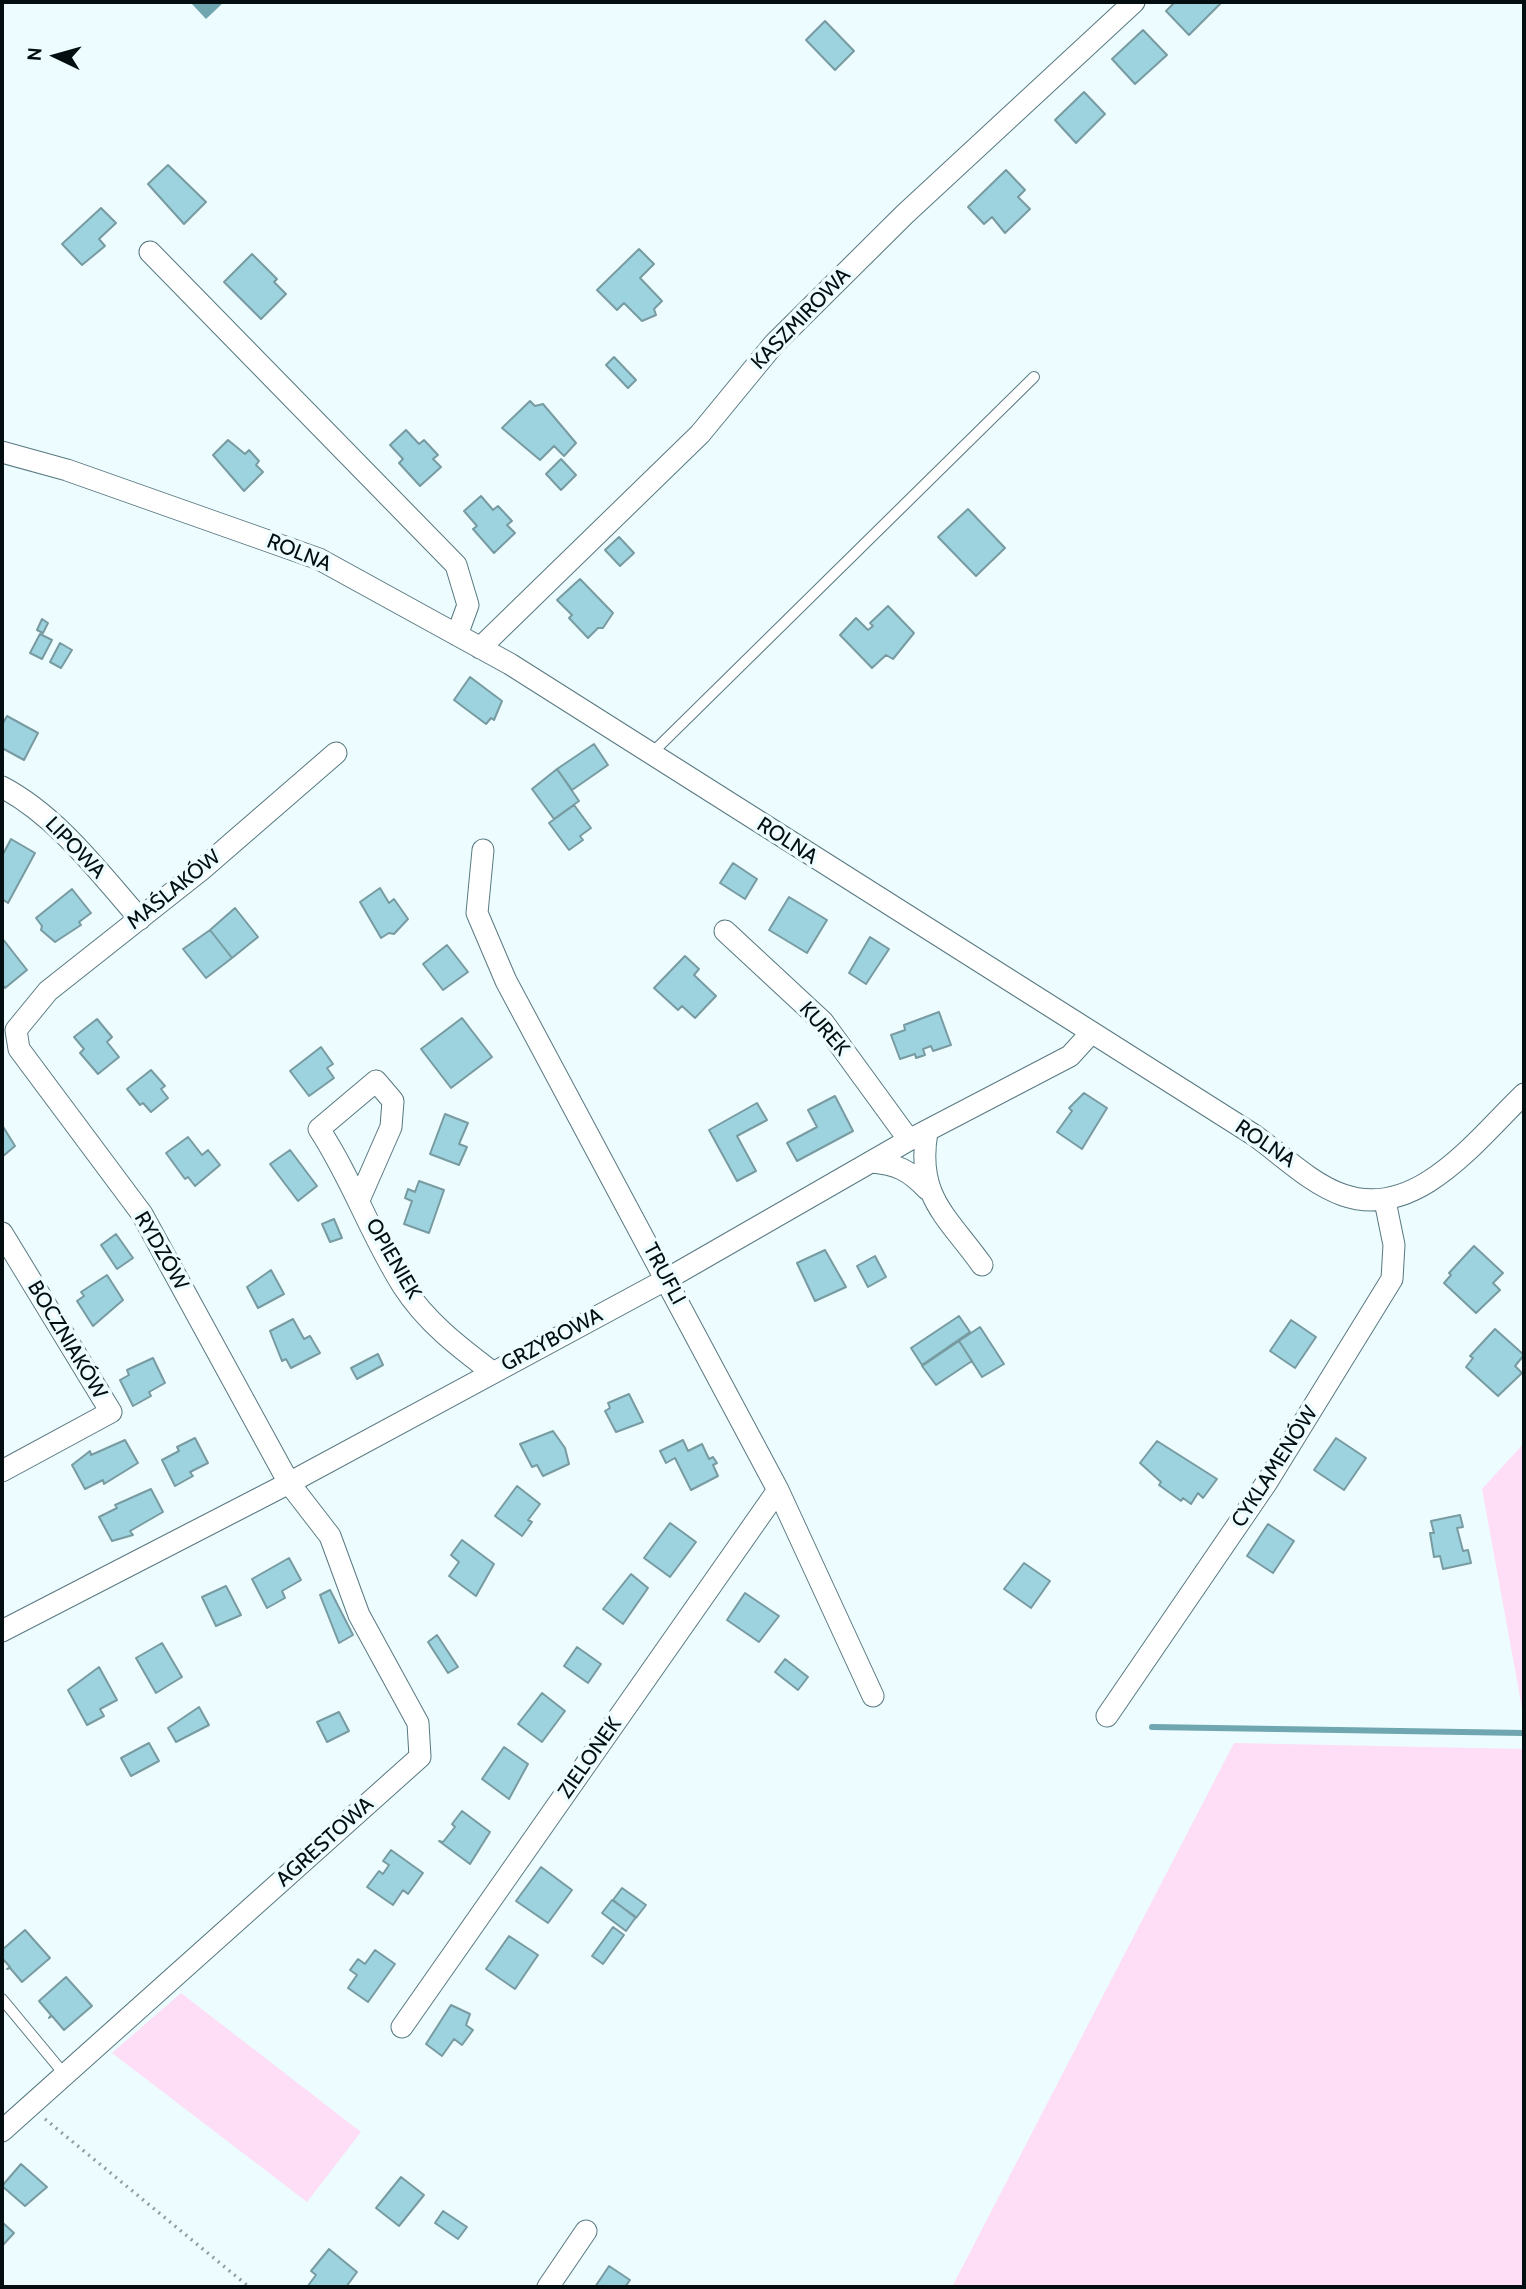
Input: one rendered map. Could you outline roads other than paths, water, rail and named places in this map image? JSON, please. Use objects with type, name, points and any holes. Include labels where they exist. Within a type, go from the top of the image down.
[{"type":"street","name":"KASZMIROWA","points":[[480,648],[700,434],[774,344],[896,223],[1135,2]]},
{"type":"street","points":[[150,252],[456,565],[468,605],[457,635]]},
{"type":"street","name":"ROLNA","points":[[2,452],[80,474],[319,559],[480,648],[651,754],[1254,1135],[1326,1187],[1362,1200],[1385,1201]]},
{"type":"street","name":"MAŚLAKÓW","points":[[12,1045],[48,991],[140,919],[336,753]]},
{"type":"street","name":"LIPOWA","points":[[2,787],[28,801],[86,859],[140,919]]},
{"type":"street","name":"TRUFLI","points":[[483,850],[477,913],[506,982],[778,1490],[873,1696]]},
{"type":"street","name":"KUREK","points":[[725,931],[823,1022],[918,1136]]},
{"type":"street","name":"GRZYBOWA","points":[[2,1632],[289,1483],[667,1279],[918,1136],[1070,1056],[1091,1033]]},
{"type":"street","name":"RYDZÓW","points":[[12,1045],[142,1214],[289,1483]]},
{"type":"street","name":"OPIENIEK","points":[[359,1200],[391,1127],[393,1101],[376,1082],[319,1129],[403,1287],[442,1334],[492,1372]]},
{"type":"street","points":[[1385,1201],[1400,1197],[1431,1180],[1524,1094]]},
{"type":"street","points":[[918,1136],[927,1189]]},
{"type":"street","points":[[872,1162],[894,1164],[913,1174],[982,1265]]},
{"type":"street","name":"CYKLAMENÓW","points":[[1107,1716],[1267,1482],[1392,1279],[1394,1245],[1385,1201]]},
{"type":"street","name":"BOCZNIAKÓW","points":[[2,1233],[111,1412],[2,1471]]},
{"type":"street","name":"AGRESTOWA","points":[[2,2131],[419,1757],[418,1723],[359,1615],[330,1536],[289,1483]]},
{"type":"street","name":"ZIELONEK","points":[[402,2027],[778,1490]]},
{"type":"street","points":[[548,2287],[586,2231]]},
{"type":"lane","points":[[651,754],[1034,377]]},
{"type":"lane","points":[[2,2000],[65,2075]]},
{"type":"water","points":[[224,2],[206,19],[191,3]]},
{"type":"waterway","points":[[1152,1727],[1524,1733]]}]
